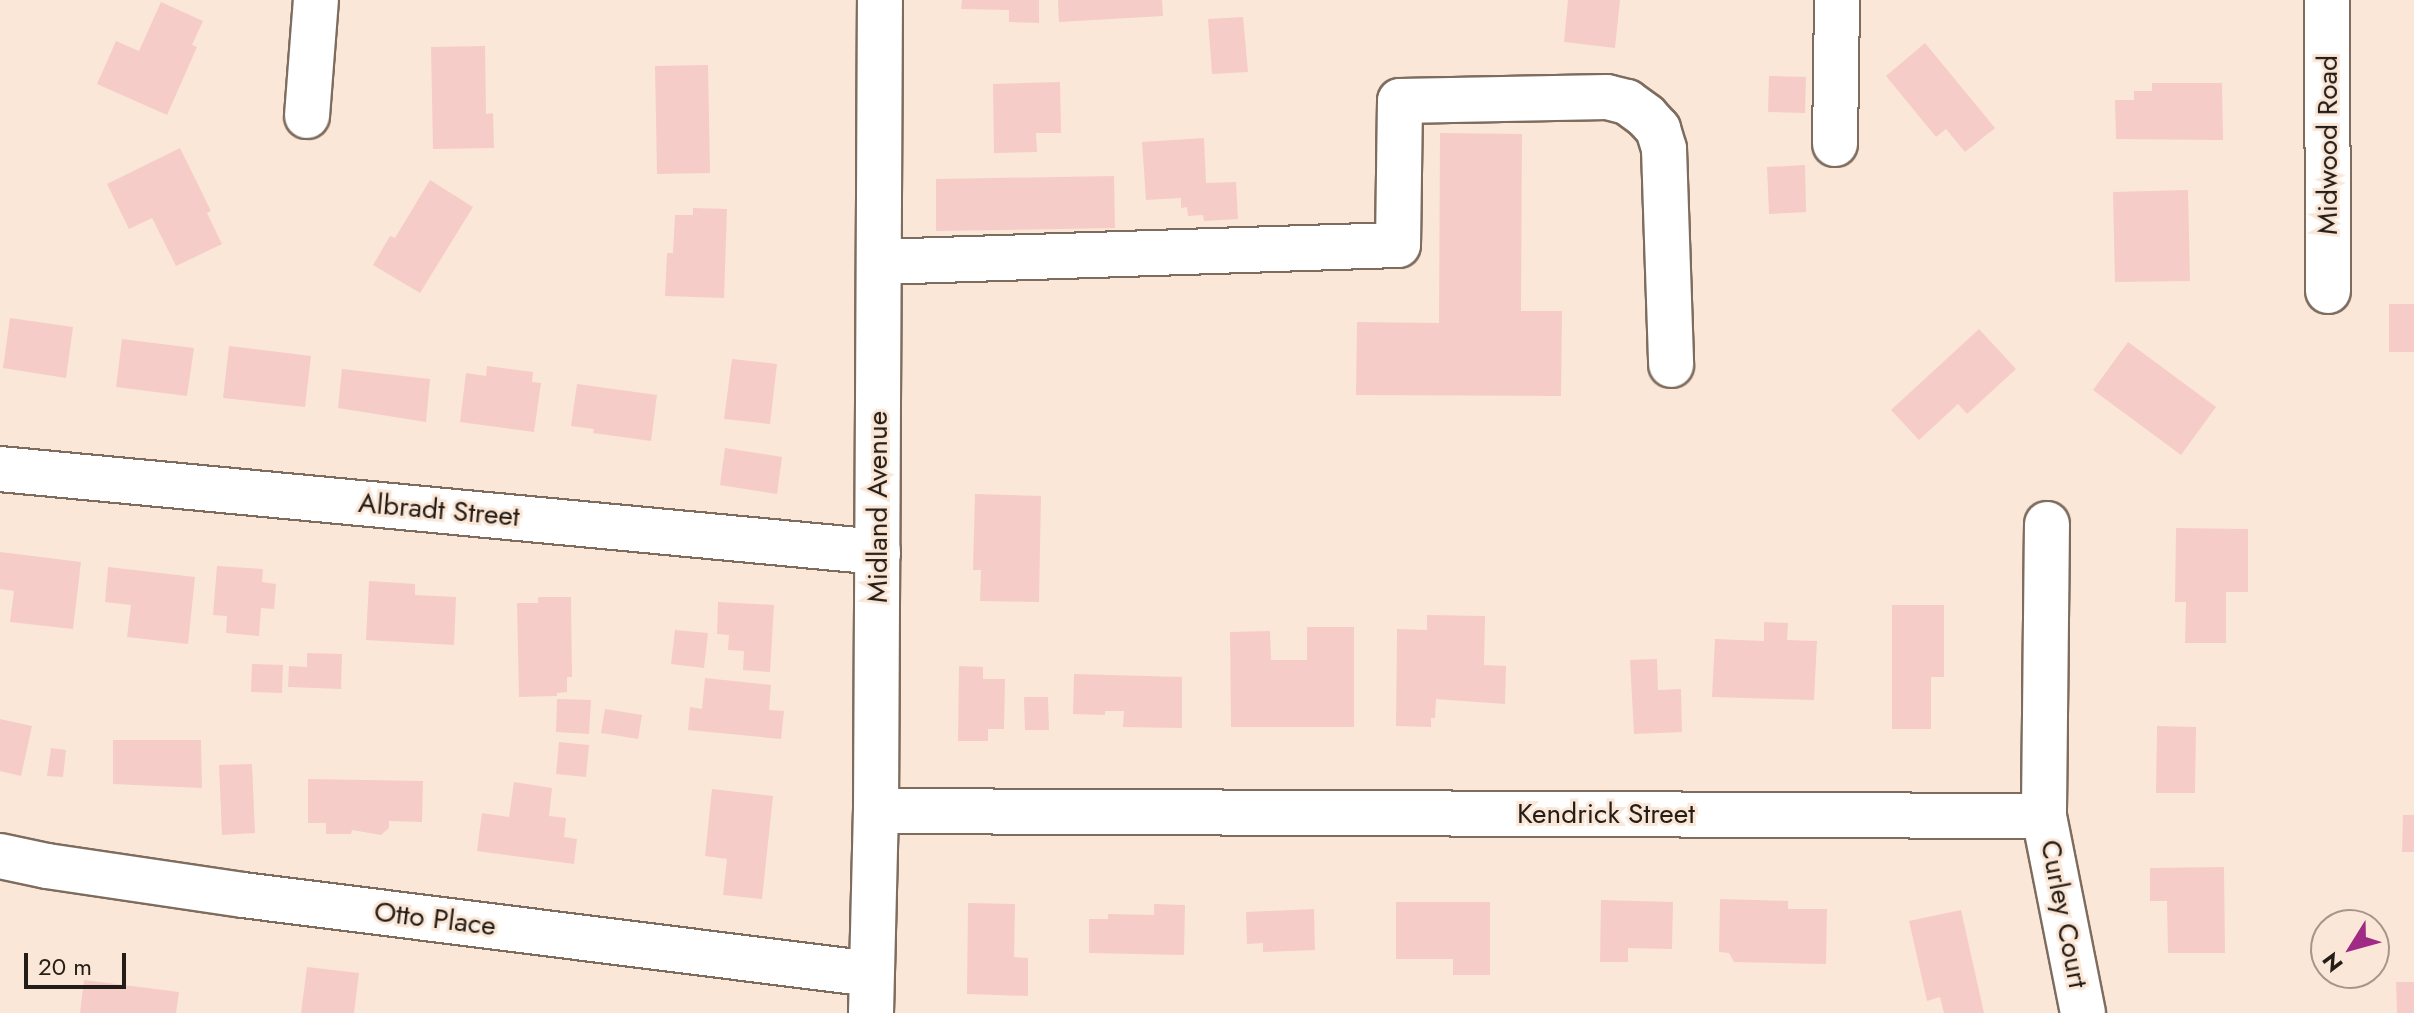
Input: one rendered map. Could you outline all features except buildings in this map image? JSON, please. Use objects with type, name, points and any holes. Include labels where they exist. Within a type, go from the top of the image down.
[{"type":"street","points":[[307,116],[316,0]]},
{"type":"street","name":"Midland Avenue","points":[[871,994],[876,811],[880,0]]},
{"type":"street","points":[[1835,144],[1837,0]]},
{"type":"street","name":"Midwood Road","points":[[2327,0],[2328,291]]},
{"type":"street","points":[[879,262],[1398,245],[1400,101],[1607,97],[1627,102],[1646,116],[1658,129],[1664,149],[1671,365]]},
{"type":"street","name":"Albradt Street","points":[[0,469],[878,552]]},
{"type":"street","points":[[2044,816],[2047,524]]},
{"type":"street","name":"Kendrick Street","points":[[876,811],[2044,816]]},
{"type":"street","name":"Curley Court","points":[[2044,816],[2083,1013]]},
{"type":"street","name":"Otto Place","points":[[0,856],[47,866],[871,994]]}]
